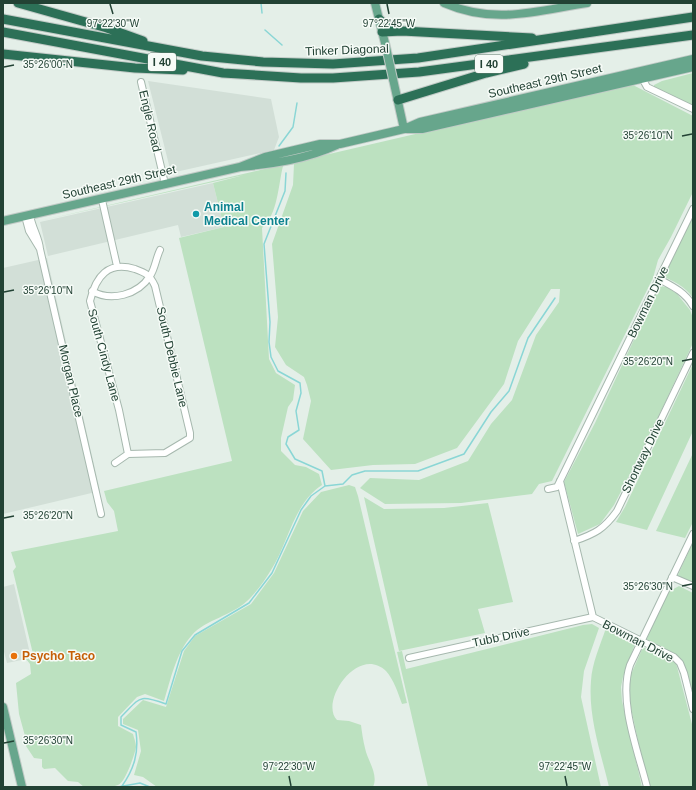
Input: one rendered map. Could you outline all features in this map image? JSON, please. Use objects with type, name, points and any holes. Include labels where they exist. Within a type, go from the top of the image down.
[{"type":"highway","points":[[18,3],[107,28],[165,50]]},
{"type":"highway","name":"Tinker Diagonal","points":[[3,19],[165,50],[263,62],[333,64],[418,58],[693,17]]},
{"type":"highway","points":[[379,19],[389,28],[396,31]]},
{"type":"highway","points":[[382,32],[396,31],[547,39]]},
{"type":"highway","name":"I 40","points":[[3,32],[223,72],[301,78],[370,76],[460,68],[693,35]]},
{"type":"highway","points":[[398,100],[486,74],[572,52]]},
{"type":"highway","points":[[3,54],[135,68],[223,72]]},
{"type":"main road","points":[[375,3],[404,129]]},
{"type":"main road","points":[[444,3],[479,14],[498,16],[587,3]]},
{"type":"main road","name":"Southeast 29th Street","points":[[640,75],[693,59]]},
{"type":"main road","name":"Southeast 29th Street","points":[[3,222],[240,167],[266,165],[322,152],[340,144],[404,129],[420,122],[640,75],[693,67]]},
{"type":"main road","points":[[3,707],[22,787]]},
{"type":"street","points":[[640,75],[647,87],[693,109]]},
{"type":"street","name":"Engle Road","points":[[141,82],[165,184]]},
{"type":"street","points":[[102,200],[117,266],[129,268],[151,276]]},
{"type":"street","name":"Bowman Drive","points":[[693,209],[560,482],[593,618],[674,657],[680,663],[693,709]]},
{"type":"street","name":"Morgan Place","points":[[27,216],[29,231],[40,249],[101,514]]},
{"type":"street","points":[[92,291],[105,296],[132,292],[151,276],[160,250]]},
{"type":"street","name":"South Cindy Lane","points":[[117,266],[101,276],[92,291],[90,301],[119,410],[128,454]]},
{"type":"street","name":"South Debbie Lane","points":[[128,454],[164,453],[190,438],[155,286],[151,276]]},
{"type":"street","points":[[659,279],[678,290],[689,299],[693,306]]},
{"type":"street","name":"Shortway Drive","points":[[574,541],[589,536],[606,525],[616,510],[693,353]]},
{"type":"street","points":[[115,463],[128,454]]},
{"type":"street","points":[[548,490],[557,487],[560,482]]},
{"type":"street","points":[[647,787],[628,709],[625,686],[630,665],[693,534]]},
{"type":"street","points":[[672,577],[693,586]]},
{"type":"street","name":"Tubb Drive","points":[[410,658],[593,618]]},
{"type":"shaded area","points":[[148,81],[271,99],[279,137],[274,150],[171,173]]},
{"type":"shaded area","points":[[213,183],[224,227],[181,237],[178,225],[48,256],[40,222]]},
{"type":"shaded area","points":[[47,258],[100,491],[3,514],[3,268]]},
{"type":"shaded area","points":[[14,584],[31,658],[7,663],[3,648],[3,587]]},
{"type":"green space","points":[[693,73],[693,106],[654,87],[654,85],[662,81]]},
{"type":"green space","points":[[631,84],[693,116],[693,192],[658,260],[653,278],[552,481],[539,484],[532,494],[461,503],[385,504],[360,488],[370,478],[419,480],[468,461],[491,424],[512,400],[536,335],[559,302],[560,289],[551,289],[518,341],[504,384],[457,448],[415,464],[373,465],[331,470],[303,439],[311,401],[307,385],[304,377],[286,365],[275,347],[278,317],[272,244],[293,185],[294,164],[283,166],[274,208],[267,222],[262,228],[269,359],[276,373],[295,385],[293,400],[288,407],[281,438],[281,451],[295,465],[306,467],[319,474],[322,485],[304,502],[292,524],[277,559],[266,578],[254,594],[241,606],[204,625],[186,642],[175,666],[164,701],[145,694],[137,697],[118,717],[118,726],[133,734],[136,747],[129,768],[121,783],[110,787],[101,788],[84,787],[78,782],[68,781],[55,768],[44,769],[42,767],[42,759],[34,758],[26,746],[19,714],[16,683],[31,674],[30,664],[26,659],[34,658],[13,571],[16,567],[11,552],[118,531],[114,511],[107,502],[104,491],[232,461],[179,238],[224,227],[213,183],[244,175],[40,221]]},
{"type":"green space","points":[[693,213],[693,298],[682,287],[660,275]]},
{"type":"green space","points":[[659,286],[667,287],[677,294],[690,310],[693,318],[693,343],[645,445],[614,505],[600,524],[578,534],[564,482],[595,423]]},
{"type":"green space","points":[[693,364],[693,431],[647,530],[616,522],[625,507]]},
{"type":"green space","points":[[693,453],[693,522],[685,538],[656,531]]},
{"type":"green space","points":[[349,485],[355,487],[358,496],[407,703],[402,704],[396,687],[386,671],[375,665],[364,665],[353,670],[337,689],[333,701],[333,712],[337,720],[349,721],[361,725],[366,753],[375,777],[373,787],[157,787],[143,777],[134,775],[141,751],[138,730],[123,724],[123,719],[143,700],[166,707],[184,651],[195,636],[251,604],[274,573],[303,511],[321,492]]},
{"type":"green space","points":[[364,497],[384,509],[444,508],[488,503],[513,602],[478,609],[485,633],[399,651]]},
{"type":"green space","points":[[693,542],[693,584],[678,577],[678,575]]},
{"type":"green space","points":[[679,586],[693,593],[693,695],[682,660],[648,642],[647,638],[668,592]]},
{"type":"green space","points":[[592,624],[599,628],[584,671],[581,697],[601,787],[428,787],[397,652],[402,651],[406,669]]},
{"type":"green space","points":[[606,628],[633,641],[635,644],[621,687],[622,701],[642,787],[609,787],[596,735],[591,708],[591,681],[595,661]]},
{"type":"green space","points":[[643,647],[676,663],[693,728],[693,787],[648,787],[628,694],[629,679]]},
{"type":"waterway","points":[[261,3],[262,13]]},
{"type":"waterway","points":[[265,30],[282,45]]},
{"type":"waterway","points":[[279,146],[293,127],[297,103]]},
{"type":"waterway","points":[[286,173],[285,191],[264,244],[270,322],[269,342],[271,357],[278,371],[300,383],[301,393],[296,411],[299,430],[288,437],[286,444],[295,459],[322,471],[325,486]]},
{"type":"waterway","points":[[122,786],[130,773],[135,760],[137,740],[136,732],[121,725],[121,717],[140,699],[145,698],[166,704],[182,651],[195,635],[249,603],[272,573],[301,510],[311,496],[325,486],[343,484],[352,475],[365,471],[418,471],[464,454],[491,412],[509,391],[528,338],[555,298]]},
{"type":"waterway","points":[[118,787],[140,783],[150,787]]},
{"type":"waterway","points":[[37,787],[42,787]]},
{"type":"place","name":"Animal Medical Center","points":[[196,214]]},
{"type":"place","name":"Psycho Taco","points":[[14,656]]}]
